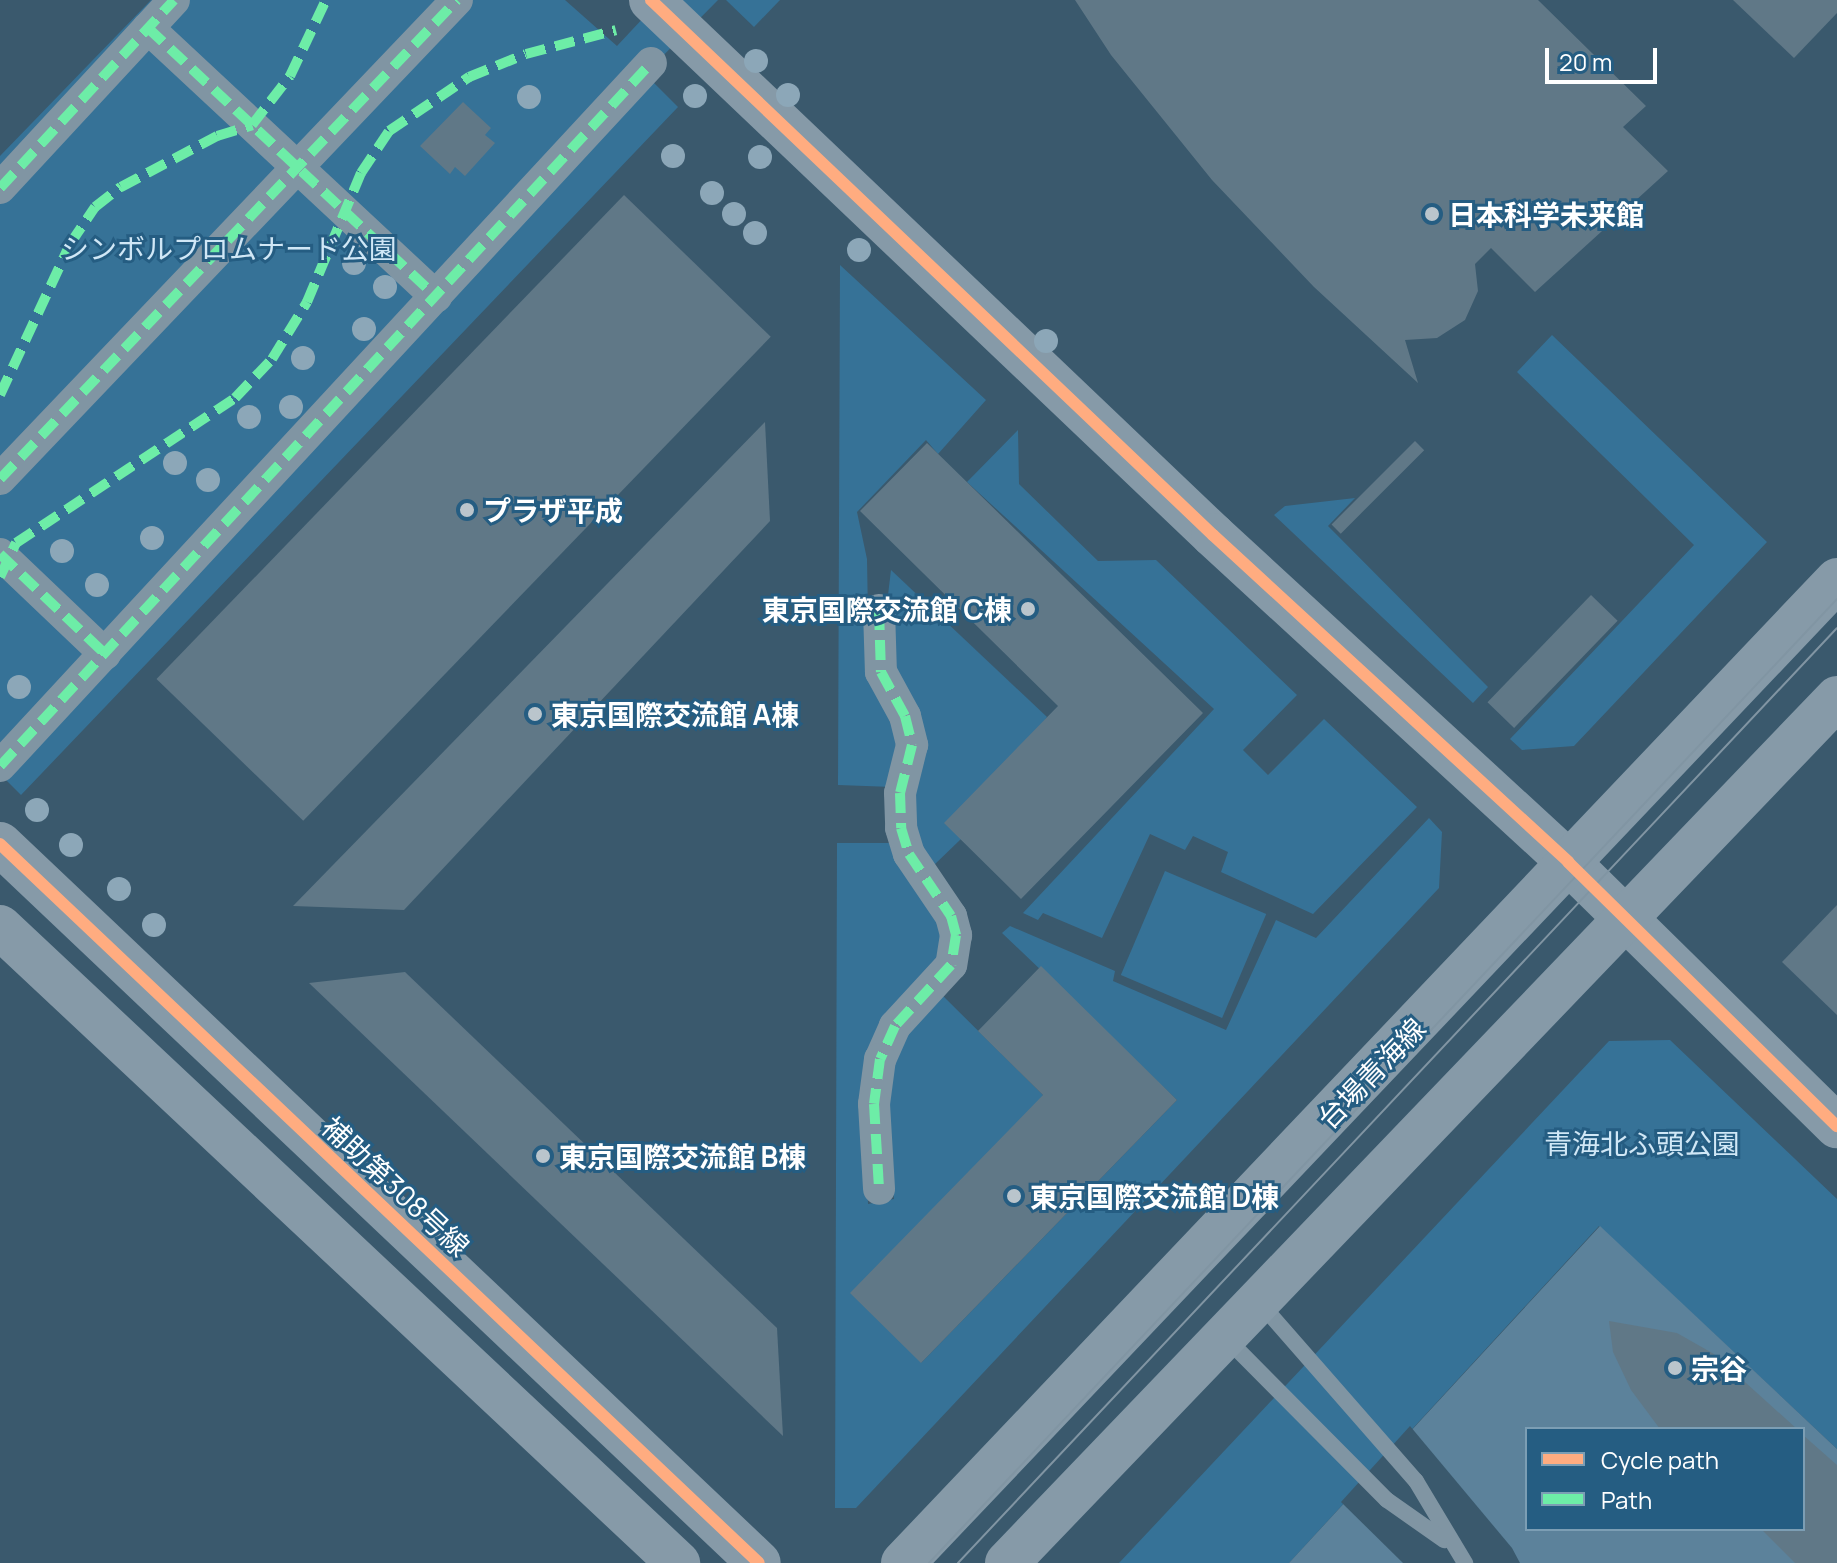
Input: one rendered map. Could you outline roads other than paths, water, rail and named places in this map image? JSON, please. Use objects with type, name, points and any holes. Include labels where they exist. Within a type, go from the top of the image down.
[{"type":"street","points":[[0,188],[174,0]]},
{"type":"street","points":[[0,479],[457,0]]},
{"type":"street","points":[[651,0],[1213,535],[1568,862],[1837,1126]]},
{"type":"street","points":[[148,28],[436,297]]},
{"type":"street","points":[[0,766],[651,63]]},
{"type":"street","points":[[0,554],[105,654]]},
{"type":"street","name":"台場青海線","points":[[903,1563],[1837,580]]},
{"type":"street","points":[[879,610],[881,672],[905,716],[912,745],[900,793],[901,828],[915,863],[951,916],[956,935],[951,965],[895,1026],[880,1059],[874,1104],[879,1189]]},
{"type":"street","points":[[1007,1563],[1260,1303],[1837,698]]},
{"type":"street","name":"補助第308号線","points":[[0,844],[759,1563]]},
{"type":"street","points":[[0,927],[678,1563]]},
{"type":"lane","points":[[1260,1303],[1416,1481],[1449,1543],[1465,1563]]},
{"type":"lane","points":[[1225,1338],[1387,1500],[1449,1543]]},
{"type":"tram line","points":[[929,1563],[1837,599]]},
{"type":"tram line","points":[[958,1563],[1837,628]]},
{"type":"place","name":"日本科学未来館","points":[[1432,214]]},
{"type":"place","name":"プラザ平成","points":[[467,510]]},
{"type":"place","name":"東京国際交流館 C棟","points":[[1028,609]]},
{"type":"place","name":"東京国際交流館 A棟","points":[[535,714]]},
{"type":"place","name":"東京国際交流館 B棟","points":[[543,1156]]},
{"type":"place","name":"東京国際交流館 D棟","points":[[1014,1196]]},
{"type":"place","name":"宗谷","points":[[1675,1368]]},
{"type":"park label","name":"シンボルプロムナード公園","points":[[229,248]]},
{"type":"park label","name":"青海北ふ頭公園","points":[[1642,1143]]}]
